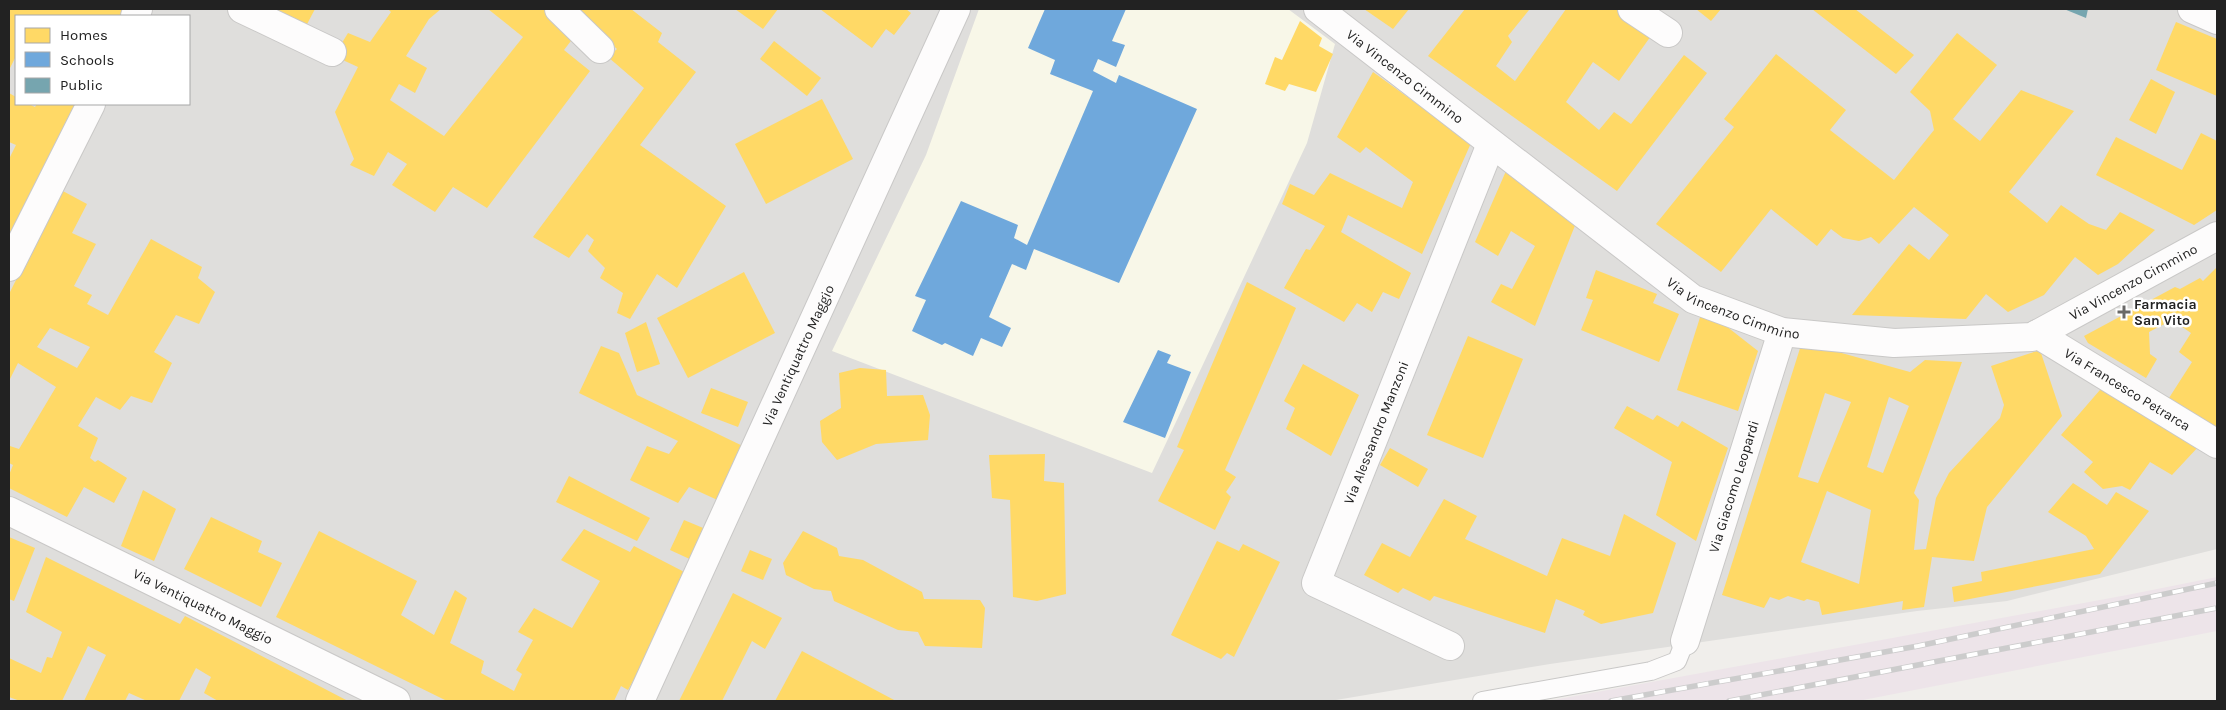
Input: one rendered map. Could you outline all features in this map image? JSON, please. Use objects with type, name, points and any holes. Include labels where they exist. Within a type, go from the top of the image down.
[{"type":"street","points":[[242,9],[332,52]]},
{"type":"street","points":[[559,9],[600,49]]},
{"type":"street","name":"Via Ventiquattro Maggio","points":[[640,701],[956,9]]},
{"type":"street","name":"Via Vincenzo Cimmino","points":[[1318,9],[1490,144],[1693,299],[1782,332],[1894,343],[2032,336],[2217,236]]},
{"type":"street","points":[[1632,9],[1668,33]]},
{"type":"street","points":[[2192,9],[2217,20]]},
{"type":"street","points":[[9,267],[90,105]]},
{"type":"street","name":"Via Alessandro Manzoni","points":[[1450,646],[1316,583],[1490,144]]},
{"type":"street","name":"Via Giacomo Leopardi","points":[[1685,641],[1782,332]]},
{"type":"street","name":"Via Francesco Petrarca","points":[[2037,334],[2217,444]]},
{"type":"street","name":"Via Ventiquattro Maggio","points":[[9,511],[396,701]]},
{"type":"lane","points":[[1482,701],[1651,670],[1676,661],[1685,641]]},
{"type":"shaded area","points":[[9,9],[2217,9],[2217,549],[2007,601],[1917,611],[1550,664],[1330,701],[9,701]]},
{"type":"shaded area","points":[[979,9],[1288,9],[1335,44],[1307,143],[1152,473],[832,351],[926,155]]},
{"type":"shaded area","points":[[2217,577],[2217,631],[1858,701],[1548,701],[2127,595]]},
{"type":"building: Homes","points":[[9,9],[127,9],[124,15],[15,15],[15,58],[9,70]]},
{"type":"building: Homes","points":[[262,9],[315,9],[305,28]]},
{"type":"building: Homes","points":[[388,9],[441,9],[429,19],[406,56],[427,68],[415,93],[399,84],[390,100],[444,136],[523,37],[488,9],[548,9],[577,33],[564,50],[590,71],[487,208],[453,187],[435,212],[392,185],[407,164],[388,152],[374,176],[350,165],[354,159],[335,112],[358,67],[334,56],[348,33],[370,42],[391,12]]},
{"type":"building: Homes","points":[[574,9],[631,9],[662,33],[658,42],[696,72],[640,145],[726,206],[677,288],[657,274],[630,319],[617,313],[623,293],[600,278],[605,268],[588,251],[594,240],[587,234],[569,258],[533,237],[644,88],[608,57],[617,49]]},
{"type":"building: Homes","points":[[735,9],[778,9],[763,29]]},
{"type":"building: Homes","points":[[820,9],[906,9],[911,13],[894,35],[886,29],[872,48]]},
{"type":"building: Homes","points":[[1364,9],[1409,9],[1393,29]]},
{"type":"building: Homes","points":[[1465,9],[1529,10],[1508,36],[1512,42],[1496,66],[1515,81],[1566,9],[1616,9],[1653,33],[1619,81],[1593,62],[1566,102],[1599,130],[1614,112],[1631,124],[1684,55],[1707,73],[1617,191],[1428,56]]},
{"type":"building: Homes","points":[[1696,9],[1721,9],[1711,21]]},
{"type":"building: Homes","points":[[1812,9],[1855,9],[1914,55],[1896,74]]},
{"type":"building: Homes","points":[[1300,21],[1322,38],[1319,46],[1333,54],[1316,92],[1289,84],[1285,91],[1265,84],[1275,57],[1282,60]]},
{"type":"building: Homes","points":[[2176,22],[2217,39],[2217,96],[2156,70]]},
{"type":"building: Homes","points":[[1957,33],[1997,65],[1953,119],[1980,141],[2021,90],[2074,111],[2009,192],[2047,223],[2061,205],[2089,224],[2106,230],[2120,212],[2155,230],[2118,264],[2098,275],[2075,257],[2044,295],[2008,312],[1986,294],[1966,319],[1852,315],[1909,244],[1929,260],[1949,235],[1914,207],[1879,244],[1871,237],[1859,241],[1843,238],[1831,229],[1817,246],[1771,209],[1721,272],[1656,224],[1734,127],[1724,119],[1776,54],[1846,110],[1830,130],[1894,180],[1934,130],[1930,111],[1910,92]]},
{"type":"building: Homes","points":[[774,41],[821,78],[807,96],[760,59]]},
{"type":"building: Homes","points":[[1373,72],[1471,143],[1422,254],[1348,215],[1341,232],[1411,273],[1399,299],[1383,292],[1372,312],[1357,303],[1344,322],[1284,288],[1306,249],[1310,250],[1325,226],[1282,204],[1290,184],[1314,195],[1330,173],[1402,208],[1413,182],[1366,147],[1360,153],[1337,137]]},
{"type":"building: Homes","points":[[2151,79],[2175,92],[2156,134],[2129,120]]},
{"type":"building: Homes","points":[[9,93],[15,96],[15,105],[31,105],[35,107],[36,105],[81,105],[9,243],[9,159],[16,145],[9,142]]},
{"type":"building: Homes","points":[[822,99],[853,159],[766,204],[735,144]]},
{"type":"building: Homes","points":[[2201,133],[2217,141],[2217,210],[2194,225],[2096,175],[2116,137],[2182,170]]},
{"type":"building: Homes","points":[[1506,171],[1576,223],[1535,326],[1491,302],[1501,284],[1512,289],[1535,246],[1511,231],[1498,256],[1475,242]]},
{"type":"building: Homes","points":[[61,190],[87,204],[72,233],[96,244],[74,286],[92,295],[87,304],[108,315],[151,239],[202,267],[198,278],[215,292],[199,324],[176,315],[154,352],[172,363],[152,403],[131,396],[120,410],[96,397],[78,426],[98,438],[90,458],[95,462],[98,460],[127,478],[114,503],[84,487],[67,517],[9,488],[9,475],[13,465],[9,463],[10,446],[19,449],[56,387],[18,363],[9,381],[9,294]],"holes":[[[50,328],[90,347],[77,368],[37,347]]]},
{"type":"building: Homes","points":[[2217,267],[2217,430],[2169,398],[2192,362],[2179,352],[2191,333],[2172,320],[2149,332],[2150,354],[2157,359],[2146,378],[2088,343],[2084,336],[2175,287],[2180,289],[2200,278],[2203,281]]},
{"type":"building: Homes","points":[[1596,270],[1657,294],[1653,303],[1679,314],[1659,362],[1581,330],[1593,300],[1586,298]]},
{"type":"building: Homes","points":[[744,272],[775,333],[688,378],[657,318]]},
{"type":"building: Homes","points":[[1247,282],[1296,308],[1225,470],[1236,477],[1226,492],[1231,497],[1215,530],[1158,501],[1184,450],[1177,447]]},
{"type":"building: Homes","points":[[1703,308],[1758,351],[1738,411],[1677,390]]},
{"type":"building: Homes","points":[[646,322],[660,364],[637,372],[625,333]]},
{"type":"building: Homes","points":[[1468,336],[1523,359],[1483,458],[1427,435]]},
{"type":"building: Homes","points":[[1802,342],[1910,372],[1925,360],[1962,362],[1914,493],[1919,500],[1914,550],[1926,549],[1936,498],[1949,473],[2000,418],[2004,405],[1991,366],[2040,350],[2062,416],[1987,507],[1974,561],[1932,557],[1924,607],[1902,610],[1903,601],[1822,615],[1819,602],[1807,599],[1804,601],[1788,596],[1779,600],[1770,597],[1764,608],[1722,595]],"holes":[[[1825,393],[1851,402],[1818,483],[1798,477]],[[1889,397],[1909,406],[1883,473],[1867,467]],[[1827,491],[1871,510],[1859,584],[1801,562]]]},
{"type":"building: Homes","points":[[601,346],[619,353],[637,395],[749,449],[724,503],[689,487],[678,503],[630,480],[647,446],[669,454],[678,441],[579,393]]},
{"type":"building: Homes","points":[[1303,364],[1359,395],[1331,456],[1286,429],[1295,408],[1284,401]]},
{"type":"building: Homes","points":[[860,368],[886,370],[887,396],[923,395],[930,415],[928,440],[876,444],[837,460],[822,442],[820,421],[841,408],[839,373]]},
{"type":"building: Homes","points":[[2106,383],[2149,419],[2154,415],[2199,446],[2172,475],[2150,462],[2130,490],[2122,486],[2103,489],[2084,472],[2093,462],[2061,435]]},
{"type":"building: Homes","points":[[711,388],[748,402],[738,427],[701,413]]},
{"type":"building: Homes","points":[[1627,406],[1653,420],[1657,415],[1678,427],[1682,421],[1728,448],[1696,541],[1656,515],[1672,462],[1614,428]]},
{"type":"building: Homes","points":[[1390,448],[1428,469],[1418,487],[1380,465]]},
{"type":"building: Homes","points":[[1045,454],[1044,481],[1064,483],[1066,594],[1037,601],[1013,597],[1010,500],[992,498],[989,455]]},
{"type":"building: Homes","points":[[569,476],[650,518],[637,541],[556,502]]},
{"type":"building: Homes","points":[[2073,483],[2107,505],[2116,492],[2149,511],[2100,574],[1954,602],[1952,587],[1982,581],[1981,572],[2094,549],[2086,536],[2048,512]]},
{"type":"building: Homes","points":[[143,490],[176,509],[154,561],[121,546]]},
{"type":"building: Homes","points":[[1444,499],[1477,516],[1465,539],[1547,576],[1562,538],[1610,556],[1624,514],[1676,543],[1653,613],[1601,624],[1583,615],[1585,611],[1556,599],[1545,633],[1434,596],[1430,601],[1403,588],[1398,593],[1364,575],[1382,543],[1410,557]]},
{"type":"building: Homes","points":[[211,517],[262,541],[258,552],[282,563],[261,607],[184,569]]},
{"type":"building: Homes","points":[[684,520],[708,530],[694,561],[670,550]]},
{"type":"building: Homes","points":[[584,529],[630,552],[634,546],[692,576],[628,690],[621,686],[614,701],[447,701],[276,617],[319,531],[417,581],[401,615],[434,635],[455,590],[467,598],[450,643],[484,661],[481,673],[514,691],[522,674],[516,670],[533,640],[518,632],[534,608],[572,628],[600,581],[561,560]]},
{"type":"building: Homes","points":[[803,531],[837,548],[839,556],[863,560],[922,592],[924,599],[980,600],[985,608],[982,648],[925,646],[918,632],[898,630],[834,601],[831,591],[814,589],[786,575],[783,563]]},
{"type":"building: Homes","points":[[9,537],[35,548],[14,601],[9,599]]},
{"type":"building: Homes","points":[[1217,541],[1239,551],[1243,544],[1280,562],[1234,657],[1227,653],[1221,659],[1171,635]]},
{"type":"building: Homes","points":[[750,550],[772,559],[763,580],[741,571]]},
{"type":"building: Homes","points":[[46,557],[180,624],[185,616],[348,701],[218,701],[204,693],[211,677],[196,668],[179,701],[147,701],[129,693],[125,701],[84,701],[106,655],[88,646],[62,701],[20,701],[9,697],[9,658],[41,673],[47,657],[52,658],[62,632],[26,612]]},
{"type":"building: Homes","points":[[733,593],[782,618],[765,649],[752,641],[722,701],[679,701]]},
{"type":"building: Homes","points":[[802,651],[896,701],[775,701]]},
{"type":"building: Schools","points":[[1045,9],[1126,9],[1112,41],[1125,45],[1116,67],[1098,59],[1093,71],[1116,83],[1119,75],[1197,109],[1119,283],[1034,249],[1026,270],[1012,264],[989,317],[1011,328],[1002,347],[981,338],[973,356],[945,343],[942,345],[912,331],[926,300],[915,296],[961,201],[1018,225],[1014,238],[1027,245],[1093,91],[1050,74],[1055,60],[1028,48]]},
{"type":"building: Schools","points":[[1158,350],[1171,355],[1167,363],[1191,372],[1165,438],[1123,422]]},
{"type":"building: Public","points":[[2064,9],[2088,9],[2086,18]]},
{"type":"railway","points":[[1611,701],[1918,646],[2217,583]]},
{"type":"railway","points":[[1729,701],[2217,608]]},
{"type":"place","name":"Farmacia San Vito","points":[[2124,312]]}]
